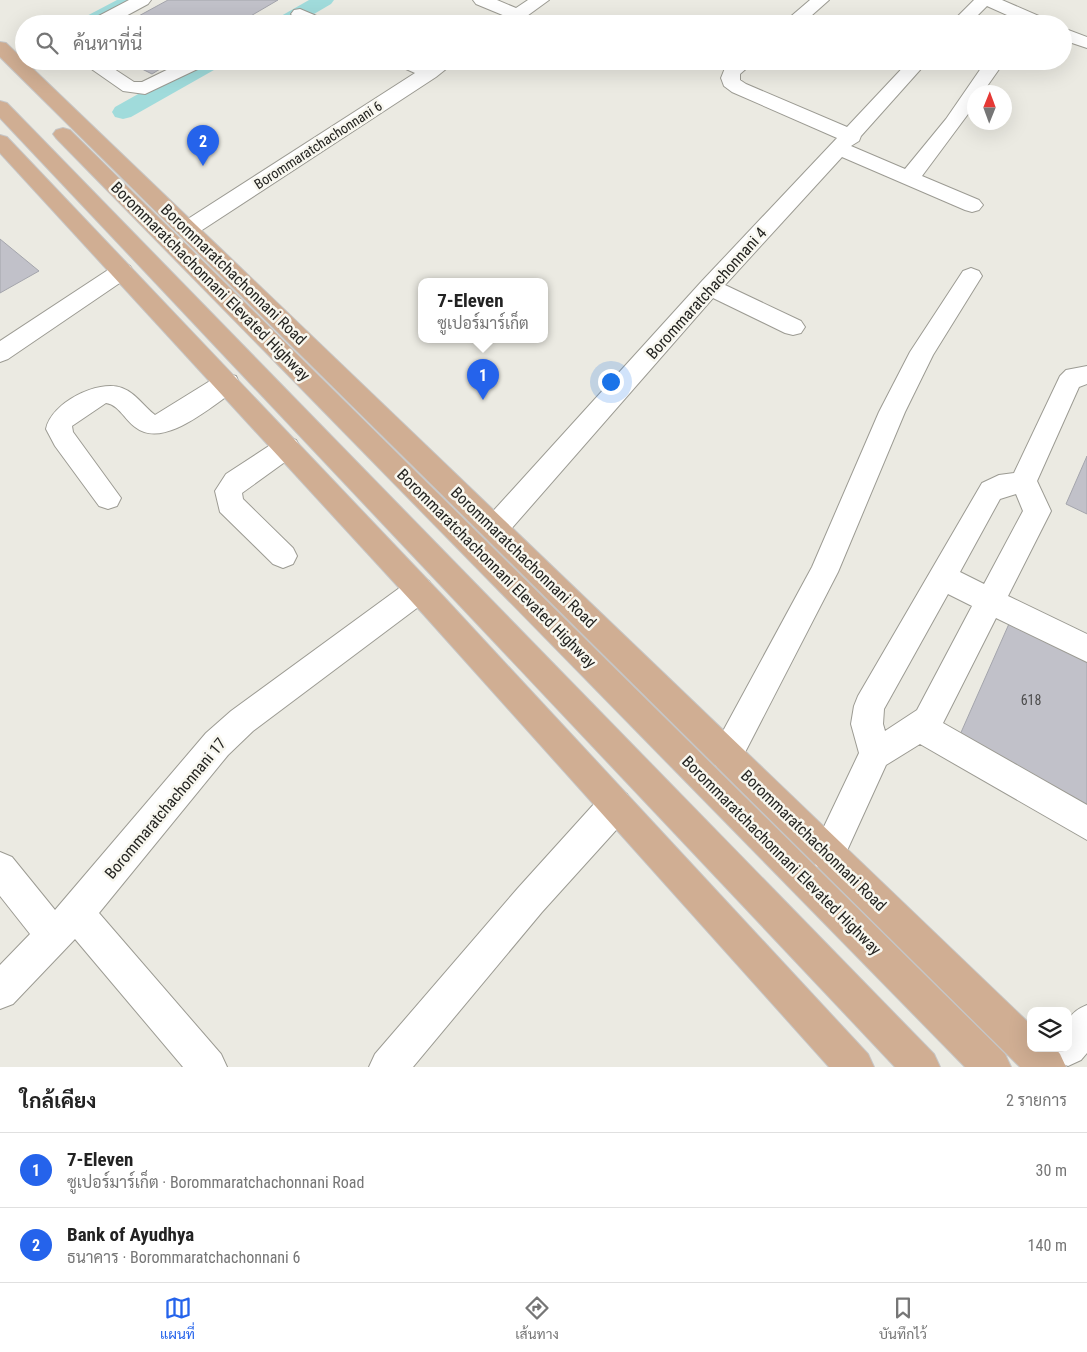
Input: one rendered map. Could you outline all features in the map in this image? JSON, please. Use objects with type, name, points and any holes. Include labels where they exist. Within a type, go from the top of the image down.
[{"type":"main road","name":"Borommaratchachonnani Road","points":[[20,70],[188,229],[1047,1067]]},
{"type":"main road","name":"Borommaratchachonnani Elevated Highway","points":[[20,70],[992,1067]]},
{"type":"main road","name":"Borommaratchachonnani Elevated Highway","points":[[0,107],[921,1067]]},
{"type":"main road","points":[[0,141],[287,447],[855,1067]]},
{"type":"street","points":[[114,15],[142,0]]},
{"type":"street","points":[[482,0],[505,15]]},
{"type":"street","points":[[517,15],[540,0]]},
{"type":"street","points":[[802,15],[820,0]]},
{"type":"street","points":[[969,15],[986,0],[1021,15]]},
{"type":"street","points":[[1072,37],[1087,43]]},
{"type":"street","points":[[103,70],[130,87],[144,88],[181,70]]},
{"type":"street","points":[[423,70],[429,73]]},
{"type":"street","name":"Borommaratchachonnani 6","points":[[188,229],[434,70]]},
{"type":"street","points":[[735,70],[730,78],[731,82],[739,88],[909,178],[972,206]]},
{"type":"street","name":"Borommaratchachonnani 4","points":[[495,528],[710,287],[846,143],[911,70]]},
{"type":"street","points":[[909,178],[953,123],[990,70]]},
{"type":"street","points":[[0,353],[122,271]]},
{"type":"street","points":[[727,755],[824,572],[892,412],[922,352],[971,276]]},
{"type":"street","points":[[710,287],[794,327]]},
{"type":"street","points":[[1023,482],[1069,382],[1076,376],[1087,375]]},
{"type":"street","points":[[108,498],[58,429],[62,420],[97,397],[107,394],[116,395],[147,424],[155,427],[164,424],[227,383]]},
{"type":"street","points":[[283,556],[230,504],[228,491],[235,482],[287,447]]},
{"type":"street","points":[[874,754],[867,724],[869,706],[944,578],[992,491],[1000,486],[1023,482]]},
{"type":"street","points":[[828,854],[874,754],[920,728],[928,720],[1037,511],[1033,498],[1023,482]]},
{"type":"street","points":[[944,578],[1087,649]]},
{"type":"street","name":"Borommaratchachonnani 17","points":[[0,991],[64,924],[184,786],[217,744],[242,721],[419,590]]},
{"type":"street","points":[[920,728],[1087,823]]},
{"type":"street","points":[[391,1064],[530,900],[615,806]]},
{"type":"street","points":[[0,869],[64,924],[208,1067]]},
{"type":"street","points":[[1072,1043],[1087,1024]]},
{"type":"street","points":[[1052,1067],[1065,1052]]},
{"type":"building","points":[[168,0],[278,0],[252,15],[140,15]]},
{"type":"building","points":[[144,70],[158,70],[152,74]]},
{"type":"building","points":[[0,239],[39,271],[0,293]]},
{"type":"building","points":[[1087,456],[1087,514],[1066,504]]},
{"type":"building","points":[[1012,617],[1087,654],[1087,819],[955,746]]},
{"type":"waterway","points":[[103,15],[132,0]]},
{"type":"waterway","points":[[297,15],[324,0]]},
{"type":"waterway","points":[[123,112],[197,70]]},
{"type":"place","name":"Bank of Ayudhya","points":[[203,166]]},
{"type":"place","name":"7-Eleven","points":[[483,400]]}]
